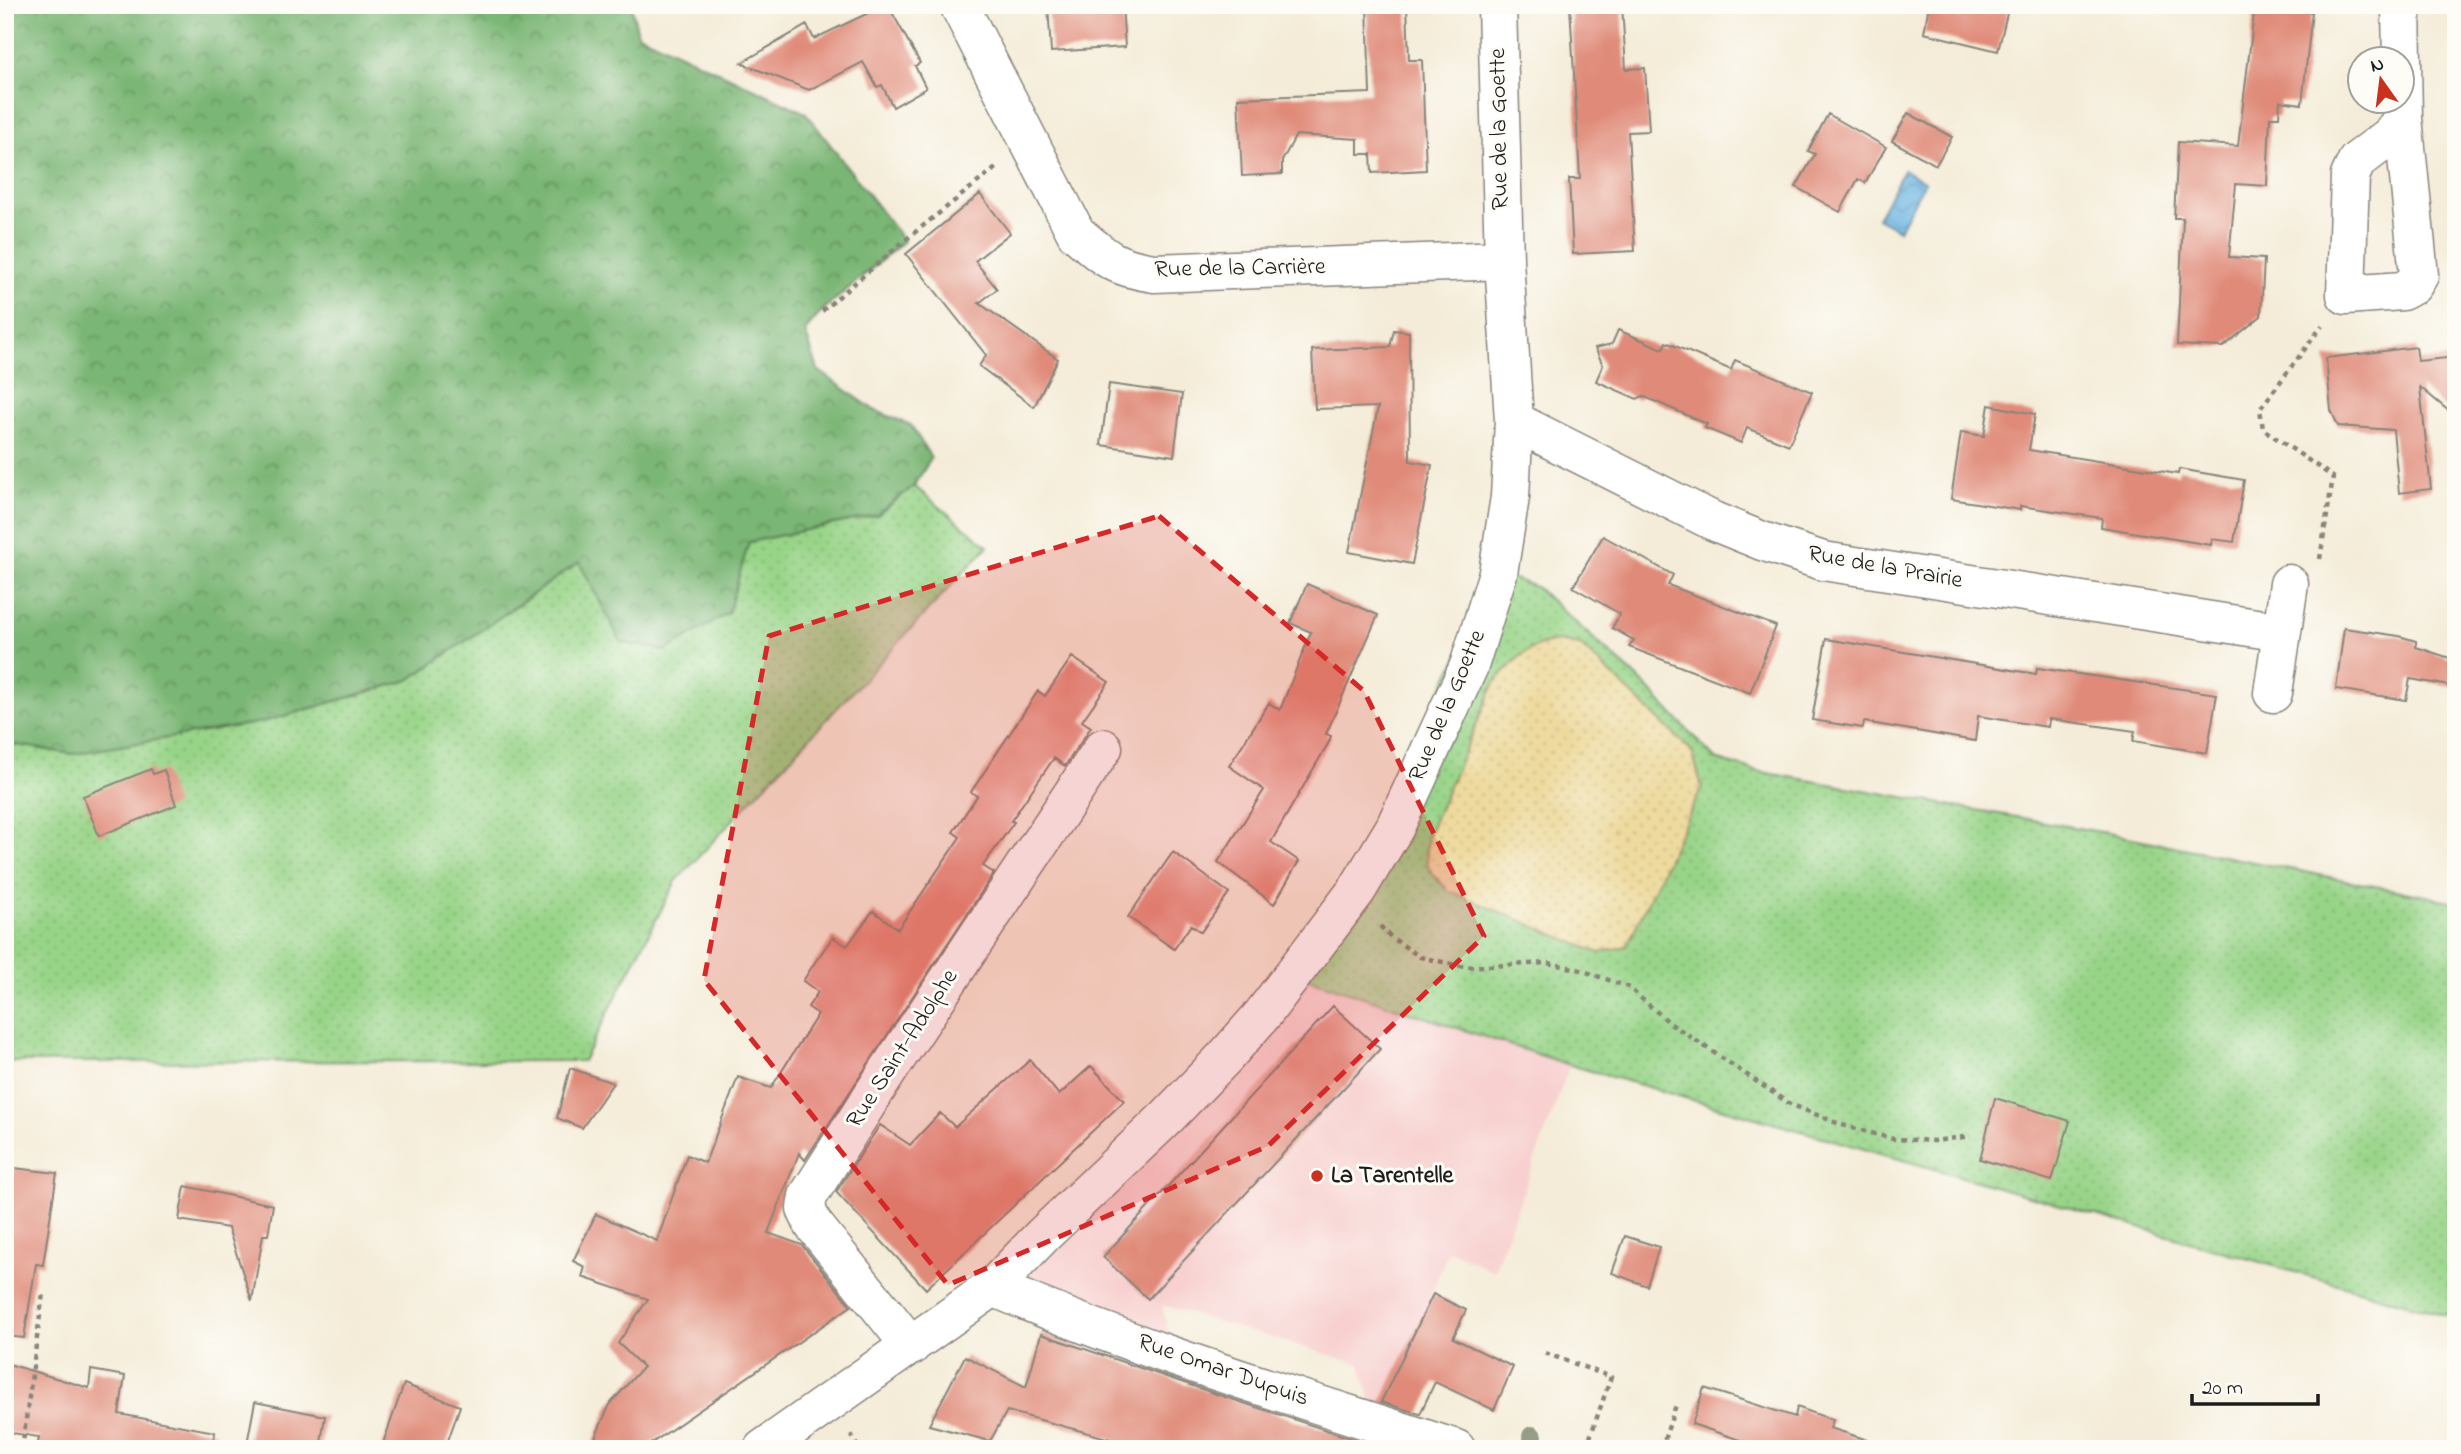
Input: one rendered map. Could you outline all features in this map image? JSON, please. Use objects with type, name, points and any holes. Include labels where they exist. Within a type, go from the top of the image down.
[{"type":"street","name":"Rue de la Carrière","points":[[959,5],[1076,233],[1106,259],[1129,269],[1154,273],[1504,260]]},
{"type":"street","name":"Rue de la Goette","points":[[993,1287],[1043,1235],[1167,1117],[1263,1014],[1357,890],[1395,827],[1469,666],[1498,573],[1510,497],[1514,421],[1504,260],[1497,5]]},
{"type":"street","points":[[2402,5],[2403,118],[2419,275],[2413,285],[2402,291],[2346,295],[2350,176],[2357,161],[2390,136],[2403,118]]},
{"type":"street","name":"Rue de la Prairie","points":[[1514,421],[1713,521],[1823,561],[2282,632]]},
{"type":"street","points":[[2273,693],[2289,584]]},
{"type":"street","name":"Rue Saint-Adolphe","points":[[911,1346],[813,1224],[806,1209],[807,1196],[1103,748]]},
{"type":"street","points":[[764,1449],[993,1287]]},
{"type":"street","name":"Rue Omar Dupuis","points":[[993,1287],[1172,1356],[1456,1449]]},
{"type":"path","points":[[822,311],[904,241],[1029,142]]},
{"type":"path","points":[[2289,584],[2318,568],[2333,477],[2263,429],[2260,409],[2346,295]]},
{"type":"path","points":[[1357,890],[1371,917],[1391,937],[1420,957],[1465,967],[1548,963],[1608,978],[1628,986],[1670,1023],[1790,1104],[1842,1125],[1893,1139],[1934,1140],[1970,1136]]},
{"type":"path","points":[[22,1449],[43,1293]]},
{"type":"path","points":[[1545,1353],[1611,1377],[1586,1449]]},
{"type":"path","points":[[1661,1449],[1676,1405]]},
{"type":"highlighted area","points":[[1159,516],[1364,691],[1484,936],[1268,1146],[948,1285],[704,980],[769,636]]},
{"type":"shaded area","name":"La Tarentelle","points":[[1294,974],[1570,1065],[1494,1271],[1449,1250],[1378,1423],[1360,1364],[1162,1305],[1173,1356],[993,1287]]},
{"type":"green space","points":[[5,5],[631,5],[638,34],[806,113],[904,241],[822,311],[805,331],[818,370],[874,410],[911,425],[931,458],[914,486],[877,515],[749,542],[728,613],[665,651],[621,642],[579,562],[409,680],[263,722],[72,754],[5,743]]},
{"type":"green space","points":[[914,486],[988,546],[676,881],[583,1061],[5,1062],[5,743],[72,754],[263,722],[409,680],[579,562],[728,613],[748,542],[877,515]]},
{"type":"green space","points":[[1498,573],[1536,587],[1642,682],[1715,759],[1756,771],[2112,834],[2456,902],[2456,1318],[1570,1065],[1294,974],[1324,935]]},
{"type":"sand","points":[[1558,641],[1580,645],[1692,751],[1702,787],[1627,946],[1599,953],[1449,891],[1431,872],[1426,853],[1428,834],[1495,682],[1530,650]]},
{"type":"water","points":[[1904,170],[1925,182],[1899,230],[1877,218]]},
{"type":"building","points":[[888,5],[920,63],[915,66],[926,88],[893,107],[882,85],[877,87],[863,62],[809,90],[741,63],[807,25],[814,39]]},
{"type":"building","points":[[1048,5],[1122,5],[1125,47],[1051,52]]},
{"type":"building","points":[[1367,5],[1407,5],[1409,60],[1422,60],[1426,170],[1372,173],[1371,154],[1358,154],[1358,139],[1296,135],[1282,161],[1282,174],[1242,176],[1238,98],[1370,93]]},
{"type":"building","points":[[1570,5],[1622,5],[1626,69],[1645,68],[1649,131],[1628,132],[1635,251],[1573,254],[1569,179],[1580,179]]},
{"type":"building","points":[[1929,5],[2009,5],[1998,51],[1924,33]]},
{"type":"building","points":[[2255,5],[2312,12],[2302,104],[2280,101],[2279,117],[2270,117],[2267,186],[2236,184],[2229,257],[2264,259],[2261,316],[2223,347],[2177,345],[2183,218],[2174,218],[2178,142],[2238,146]]},
{"type":"building","points":[[1908,113],[1952,137],[1936,165],[1892,141]]},
{"type":"building","points":[[1828,114],[1886,147],[1865,183],[1858,179],[1840,212],[1796,187],[1815,154],[1808,151]]},
{"type":"building","points":[[980,194],[1010,233],[975,261],[997,289],[979,303],[1058,359],[1034,407],[979,366],[986,355],[906,254]]},
{"type":"building","points":[[1394,330],[1409,332],[1410,461],[1432,465],[1412,564],[1349,552],[1378,407],[1315,409],[1312,350],[1390,347]]},
{"type":"building","points":[[1618,330],[1663,349],[1666,342],[1731,370],[1735,360],[1812,392],[1789,445],[1747,428],[1741,443],[1705,428],[1707,424],[1643,396],[1637,399],[1596,381],[1603,365],[1595,348],[1612,344]]},
{"type":"building","points":[[2416,347],[2418,361],[2456,357],[2456,417],[2420,387],[2431,489],[2399,493],[2393,430],[2338,426],[2331,410],[2326,358]]},
{"type":"building","points":[[1109,384],[1182,394],[1174,456],[1101,445]]},
{"type":"building","points":[[1989,405],[2035,414],[2029,450],[2178,474],[2179,469],[2244,480],[2234,542],[2212,539],[2211,545],[2101,527],[2102,518],[2020,506],[2020,510],[1951,499],[1961,432],[1984,436]]},
{"type":"building","points":[[1603,536],[1673,575],[1668,585],[1776,626],[1750,693],[1629,647],[1634,640],[1612,628],[1620,614],[1573,587]]},
{"type":"building","points":[[1307,584],[1378,615],[1326,734],[1331,736],[1329,742],[1271,842],[1299,861],[1274,904],[1218,862],[1264,790],[1229,766],[1269,703],[1280,710],[1311,632],[1290,623]]},
{"type":"building","points":[[2344,628],[2399,636],[2416,641],[2416,647],[2456,660],[2456,687],[2410,679],[2406,700],[2336,689]]},
{"type":"building","points":[[1826,639],[2036,674],[2037,668],[2217,694],[2207,753],[2133,741],[2135,731],[2049,719],[2048,727],[1978,716],[1975,741],[1864,722],[1863,728],[1812,720]]},
{"type":"building","points":[[1072,657],[1109,682],[1082,721],[1091,727],[1065,766],[1054,758],[1032,790],[1011,821],[1014,822],[983,866],[994,873],[805,1160],[799,1153],[768,1233],[802,1245],[851,1306],[643,1449],[590,1449],[610,1404],[643,1367],[618,1343],[648,1299],[582,1277],[585,1267],[573,1261],[596,1214],[657,1241],[687,1155],[705,1163],[738,1077],[771,1088],[818,1014],[808,1007],[818,992],[803,981],[815,962],[833,937],[847,946],[873,911],[898,929],[960,837],[953,832],[977,796],[971,792],[1038,691],[1045,696]]},
{"type":"building","points":[[151,769],[153,774],[164,770],[176,805],[99,836],[83,796]]},
{"type":"building","points":[[1173,852],[1229,893],[1201,932],[1191,925],[1174,949],[1128,917]]},
{"type":"building","points":[[1333,1006],[1380,1049],[1148,1299],[1103,1257]]},
{"type":"building","points":[[1030,1060],[1059,1095],[1091,1066],[1124,1101],[926,1289],[836,1192],[880,1125],[910,1145],[940,1113],[955,1127]]},
{"type":"building","points":[[570,1068],[613,1083],[582,1128],[557,1118]]},
{"type":"building","points":[[1995,1098],[2070,1121],[2052,1181],[1980,1159]]},
{"type":"building","points":[[14,1168],[57,1173],[43,1265],[36,1264],[24,1338],[5,1336],[5,1219]]},
{"type":"building","points":[[185,1186],[273,1205],[268,1235],[263,1235],[252,1301],[228,1228],[179,1220]]},
{"type":"building","points":[[1625,1236],[1659,1247],[1647,1286],[1612,1273]]},
{"type":"building","points":[[1433,1294],[1466,1310],[1453,1338],[1513,1367],[1494,1410],[1435,1382],[1420,1414],[1381,1402]]},
{"type":"building","points":[[1041,1334],[1384,1449],[1116,1449],[1118,1441],[1007,1411],[990,1441],[929,1425],[965,1356],[1026,1387]]},
{"type":"building","points":[[5,1363],[89,1388],[91,1370],[125,1376],[119,1414],[215,1432],[213,1449],[37,1449],[39,1437],[5,1432]]},
{"type":"building","points":[[404,1384],[460,1406],[445,1449],[381,1449]]},
{"type":"building","points":[[1704,1388],[1795,1417],[1797,1407],[1833,1420],[1830,1428],[1871,1441],[1869,1449],[1767,1449],[1692,1424]]},
{"type":"building","points":[[255,1402],[325,1416],[320,1449],[246,1449]]},
{"type":"place","name":"La Tarentelle","points":[[1317,1176]]}]
